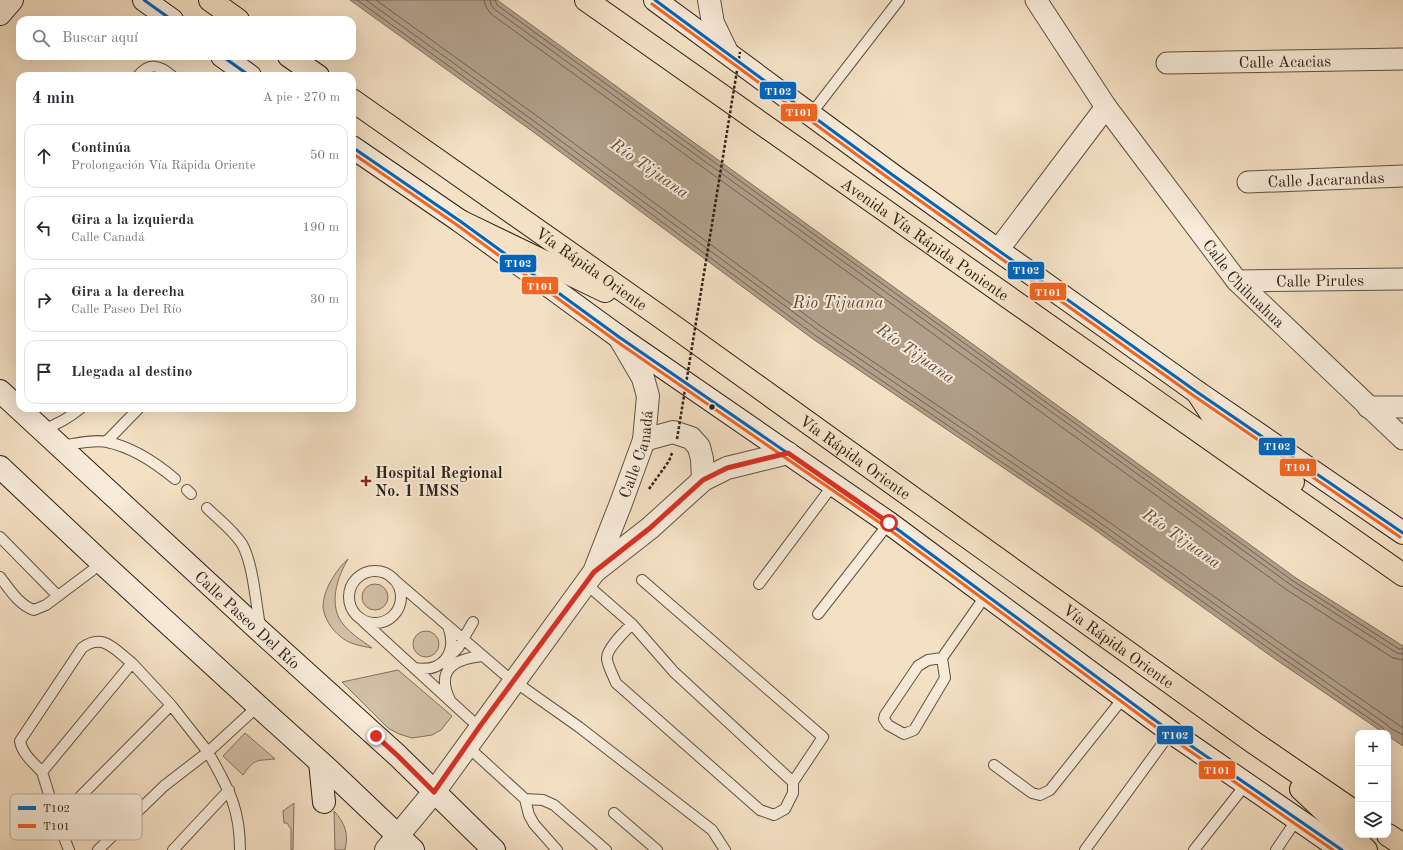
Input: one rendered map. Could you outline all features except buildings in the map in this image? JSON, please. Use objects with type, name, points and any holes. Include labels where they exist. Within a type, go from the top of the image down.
[{"type":"highway","points":[[210,0],[232,16]]},
{"type":"highway","name":"Avenida Vía Rápida Poniente","points":[[586,0],[1403,575]]},
{"type":"highway","points":[[295,60],[312,72]]},
{"type":"highway","name":"Vía Rápida Oriente","points":[[356,103],[658,316],[1253,742],[1355,812]]},
{"type":"highway","points":[[460,221],[658,316]]},
{"type":"highway","points":[[1197,392],[1212,415],[1352,530],[1362,546]]},
{"type":"highway","points":[[1253,742],[1366,850]]},
{"type":"highway","points":[[1391,837],[1403,845]]},
{"type":"main road","points":[[0,14],[12,0]]},
{"type":"main road","points":[[144,0],[166,16]]},
{"type":"main road","points":[[655,0],[733,52],[811,114],[1197,392],[1403,533]]},
{"type":"main road","points":[[708,0],[713,23],[733,52]]},
{"type":"main road","points":[[228,60],[244,72]]},
{"type":"main road","points":[[356,150],[460,221],[619,337],[889,523],[1171,732],[1342,850]]},
{"type":"main road","name":"Calle Canadá","points":[[399,845],[480,726],[589,578],[621,503],[644,440],[648,396],[643,378],[619,337]]},
{"type":"main road","name":"Calle Paseo Del Río","points":[[0,391],[16,406]]},
{"type":"main road","name":"Calle Paseo Del Río","points":[[23,412],[398,756],[494,850]]},
{"type":"main road","points":[[644,440],[673,432],[691,438],[699,447],[702,459],[703,480]]},
{"type":"main road","name":"Calle Canadá","points":[[589,578],[650,528],[703,480],[727,468],[788,453]]},
{"type":"main road","points":[[0,467],[102,563],[320,762],[399,845]]},
{"type":"main road","points":[[320,762],[324,802]]},
{"type":"street","name":"Calle Chihuahua","points":[[1036,0],[1106,107],[1237,282],[1403,440]]},
{"type":"street","name":"Calle Acacias","points":[[1168,64],[1403,59]]},
{"type":"street","points":[[998,250],[1106,107]]},
{"type":"street","name":"Calle Jacarandas","points":[[1248,182],[1403,176]]},
{"type":"street","name":"Calle Pirules","points":[[1237,282],[1403,279]]},
{"type":"street","points":[[1368,407],[1403,407]]},
{"type":"lane","points":[[811,114],[899,0]]},
{"type":"lane","points":[[141,72],[149,67],[158,66],[167,72]]},
{"type":"lane","points":[[42,430],[58,424],[76,412]]},
{"type":"lane","points":[[106,442],[135,412]]},
{"type":"lane","points":[[59,446],[106,442],[125,448],[147,459],[162,468],[175,479]]},
{"type":"lane","points":[[759,584],[833,485]]},
{"type":"lane","points":[[207,508],[237,538],[248,557],[261,632]]},
{"type":"lane","points":[[818,614],[889,523]]},
{"type":"lane","points":[[0,537],[58,596]]},
{"type":"lane","points":[[0,577],[17,599],[28,608],[34,610],[40,608],[58,596],[102,563]]},
{"type":"lane","points":[[480,726],[471,720],[355,614],[349,599],[350,590],[353,583],[359,576],[367,573],[380,572],[391,577],[482,656],[514,681],[579,727],[712,830],[725,850]]},
{"type":"lane","points":[[362,620],[370,623],[378,623],[393,615],[398,608],[400,591],[397,584],[391,577]]},
{"type":"lane","points":[[589,578],[674,672],[793,782]]},
{"type":"lane","points":[[632,624],[610,649],[607,657],[616,683],[760,810],[774,815],[785,809],[793,793],[793,782],[823,737],[642,580]]},
{"type":"lane","points":[[942,658],[928,660],[918,666],[885,715],[884,719],[888,725],[904,734],[914,730],[945,678],[942,658],[986,595]]},
{"type":"lane","points":[[414,668],[432,668],[446,659],[458,648],[473,622]]},
{"type":"lane","points":[[446,659],[452,643],[448,626]]},
{"type":"lane","points":[[49,794],[42,772],[24,752],[20,741],[82,648],[90,643],[98,641],[108,643],[132,664],[170,705],[208,752],[229,790],[236,810],[240,831],[240,850]]},
{"type":"lane","points":[[450,701],[446,693],[445,684],[445,676],[449,668],[465,659],[482,656]]},
{"type":"lane","points":[[42,772],[132,664]]},
{"type":"lane","points":[[994,765],[1032,794],[1040,795],[1050,790],[1124,697]]},
{"type":"lane","points":[[83,794],[170,705]]},
{"type":"lane","points":[[142,807],[164,786],[208,752],[258,706]]},
{"type":"lane","points":[[1085,850],[1171,732]]},
{"type":"lane","points":[[467,746],[524,799],[529,815],[534,824],[557,850]]},
{"type":"lane","points":[[1194,850],[1246,784]]},
{"type":"lane","points":[[173,850],[229,790]]},
{"type":"lane","points":[[524,799],[543,800],[554,805],[606,850]]},
{"type":"lane","points":[[614,813],[657,850]]},
{"type":"lane","points":[[1276,850],[1298,819]]},
{"type":"lane","points":[[65,840],[69,850]]},
{"type":"lane","points":[[98,850],[108,840]]},
{"type":"path","points":[[677,439],[733,52]]},
{"type":"shaded area","points":[[348,559],[338,580],[336,588],[336,611],[342,623],[354,635],[372,648],[355,644],[343,639],[331,627],[324,611],[323,607],[325,594],[328,587],[339,569]]},
{"type":"shaded area","points":[[375,584],[384,588],[388,597],[384,606],[375,610],[366,606],[362,597],[366,588]]},
{"type":"shaded area","points":[[426,631],[435,635],[439,644],[435,653],[426,657],[417,653],[413,644],[417,635]]},
{"type":"shaded area","points":[[398,670],[452,716],[441,730],[432,735],[412,738],[399,734],[388,728],[342,682]]},
{"type":"shaded area","points":[[245,733],[275,759],[256,761],[243,775],[223,756]]},
{"type":"shaded area","points":[[294,803],[293,850],[291,850],[291,829],[287,823],[284,823],[283,811]]},
{"type":"shaded area","points":[[334,811],[341,820],[345,829],[347,839],[345,850],[335,850]]},
{"type":"water","name":"Rio Tijuana","points":[[350,0],[497,0],[1296,578],[1403,646],[1403,746],[1391,738],[1391,730],[1380,730],[1275,659],[1091,527],[813,339],[532,131]]},
{"type":"transit line","name":"T102","points":[[144,0],[166,16]]},
{"type":"transit line","name":"T102","points":[[655,0],[894,176],[1197,392],[1403,533]]},
{"type":"transit line","name":"T101","points":[[652,4],[891,180],[1194,396],[1400,537]]},
{"type":"transit line","name":"T102","points":[[228,60],[244,72]]},
{"type":"transit line","name":"T102","points":[[356,150],[460,221],[619,337],[889,523],[1171,732],[1342,850]]},
{"type":"transit line","name":"T101","points":[[356,156],[457,225],[616,341],[886,527],[1168,736],[1333,850]]},
{"type":"place","name":"Hospital Regional No. 1 IMSS","points":[[366,481]]},
{"type":"route","points":[[376,736],[434,792],[480,726],[594,572],[650,528],[703,480],[727,468],[788,453],[889,523]]},
{"type":"water label","name":"Río Tijuana","points":[[650,168]]},
{"type":"water label","name":"Río Tijuana","points":[[916,353]]},
{"type":"water label","name":"Río Tijuana","points":[[1182,538]]}]
